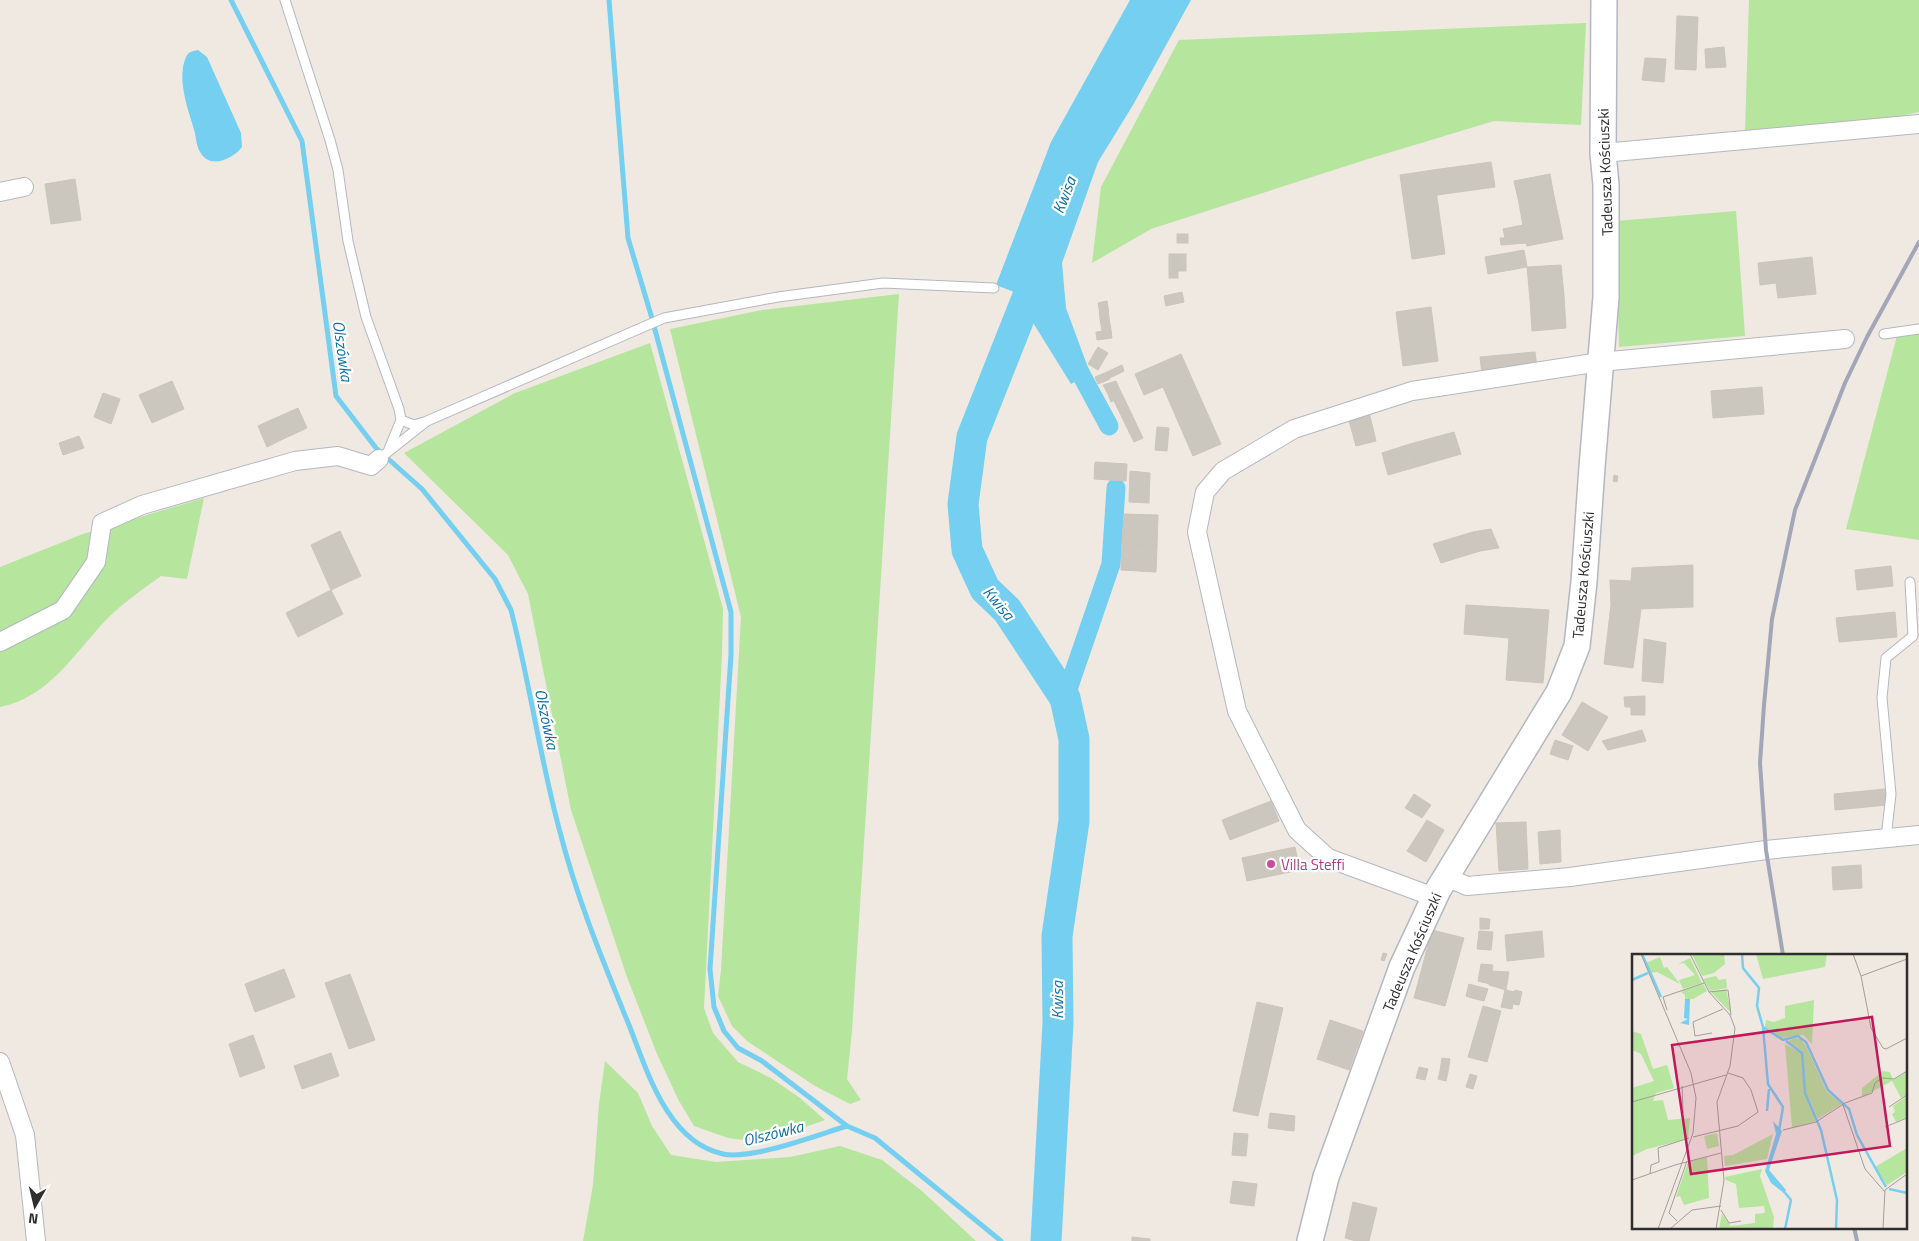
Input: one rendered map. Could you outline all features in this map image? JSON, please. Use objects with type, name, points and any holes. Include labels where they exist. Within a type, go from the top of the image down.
[{"type":"main road","name":"Tadeusza Kościuszki","points":[[1310,1241],[1322,1190],[1402,967],[1440,887],[1559,692],[1577,646],[1584,582],[1606,296],[1606,185],[1603,153],[1604,0]]},
{"type":"street","points":[[1603,153],[1919,124]]},
{"type":"street","points":[[0,192],[24,187]]},
{"type":"street","points":[[1845,339],[1600,362],[1412,391],[1294,429],[1223,471],[1205,492],[1197,532],[1237,711],[1297,830],[1328,858],[1440,887],[1467,886],[1561,878],[1766,850],[1919,835]]},
{"type":"street","points":[[0,642],[63,610],[96,562],[102,523],[142,505],[295,461],[338,456],[371,466],[384,455]]},
{"type":"street","points":[[0,1062],[25,1135],[36,1241]]},
{"type":"lane","points":[[285,0],[338,170],[348,241],[366,317],[399,409],[401,420],[384,455]]},
{"type":"lane","points":[[401,420],[414,425],[427,421],[660,320],[778,297],[884,283],[994,288]]},
{"type":"lane","points":[[1884,334],[1919,329]]},
{"type":"lane","points":[[384,455],[427,421]]},
{"type":"lane","points":[[1886,838],[1891,794],[1882,698],[1886,658],[1913,636],[1910,582]]},
{"type":"green space","points":[[1749,0],[1919,0],[1919,112],[1882,120],[1745,132]]},
{"type":"green space","points":[[1586,23],[1581,125],[1494,121],[1368,159],[1151,229],[1092,263],[1101,187],[1179,40]]},
{"type":"green space","points":[[1736,211],[1745,336],[1619,347],[1616,221]]},
{"type":"green space","points":[[899,294],[852,1031],[847,1079],[861,1100],[850,1104],[815,1086],[747,1041],[732,1026],[718,996],[741,617],[670,329],[762,310]]},
{"type":"green space","points":[[1919,329],[1919,540],[1846,529],[1898,332]]},
{"type":"green space","points":[[650,343],[723,609],[704,1008],[713,1033],[738,1062],[771,1078],[800,1098],[825,1120],[774,1138],[752,1141],[728,1138],[694,1126],[679,1101],[657,1054],[627,977],[571,810],[528,594],[508,555],[404,453],[515,393]]},
{"type":"green space","points":[[204,498],[187,579],[161,576],[113,613],[47,684],[18,702],[0,707],[0,567],[83,534]]},
{"type":"green space","points":[[605,1061],[638,1093],[652,1126],[671,1155],[716,1162],[790,1157],[840,1146],[882,1160],[922,1191],[976,1241],[583,1241],[593,1185],[599,1104]]},
{"type":"water","points":[[1130,0],[1191,0],[1133,105],[1098,162],[1062,263],[1066,308],[1090,373],[1071,384],[1014,292],[996,285],[1051,142]]},
{"type":"water","points":[[198,50],[207,57],[241,133],[242,147],[227,159],[221,161],[210,160],[200,152],[184,95],[183,66],[188,54]]},
{"type":"building","points":[[1677,16],[1698,17],[1696,70],[1675,69]]},
{"type":"building","points":[[1724,47],[1726,67],[1706,68],[1705,49]]},
{"type":"building","points":[[1645,58],[1666,59],[1664,82],[1642,80]]},
{"type":"building","points":[[1491,162],[1495,187],[1437,195],[1433,170]]},
{"type":"building","points":[[1433,170],[1445,254],[1412,259],[1400,175]]},
{"type":"building","points":[[1550,174],[1554,196],[1519,203],[1514,181]]},
{"type":"building","points":[[75,179],[81,220],[51,224],[45,184]]},
{"type":"building","points":[[1554,196],[1559,219],[1523,226],[1519,203]]},
{"type":"building","points":[[1559,219],[1563,239],[1527,246],[1523,226]]},
{"type":"building","points":[[1523,225],[1526,243],[1501,245],[1500,238],[1505,238],[1503,229]]},
{"type":"building","points":[[1177,234],[1188,234],[1188,243],[1177,243]]},
{"type":"building","points":[[1524,250],[1527,267],[1488,274],[1485,257]]},
{"type":"building","points":[[1169,254],[1178,254],[1178,278],[1169,278]]},
{"type":"building","points":[[1178,254],[1186,254],[1186,271],[1178,271]]},
{"type":"building","points":[[1812,257],[1816,294],[1778,298],[1776,283],[1760,285],[1758,263]]},
{"type":"building","points":[[1561,265],[1564,296],[1530,299],[1527,267]]},
{"type":"building","points":[[1182,292],[1184,302],[1166,306],[1164,296]]},
{"type":"building","points":[[1564,296],[1566,328],[1532,331],[1530,299]]},
{"type":"building","points":[[1107,301],[1108,307],[1099,308],[1098,303]]},
{"type":"building","points":[[1108,307],[1109,318],[1100,319],[1099,308]]},
{"type":"building","points":[[1431,307],[1438,361],[1403,366],[1396,312]]},
{"type":"building","points":[[1109,318],[1111,330],[1102,331],[1100,319]]},
{"type":"building","points":[[1111,330],[1112,338],[1097,340],[1096,332]]},
{"type":"building","points":[[1098,347],[1108,353],[1098,370],[1088,364]]},
{"type":"building","points":[[1535,352],[1537,368],[1482,374],[1480,357]]},
{"type":"building","points":[[1181,354],[1221,444],[1193,456],[1163,387],[1144,395],[1135,374]]},
{"type":"building","points":[[1122,365],[1124,371],[1114,376],[1111,370]]},
{"type":"building","points":[[1111,370],[1114,376],[1109,378],[1107,372]]},
{"type":"building","points":[[1107,372],[1110,379],[1098,384],[1095,377]]},
{"type":"building","points":[[172,381],[184,409],[152,423],[139,395]]},
{"type":"building","points":[[1116,381],[1119,388],[1108,394],[1103,385]]},
{"type":"building","points":[[1762,387],[1764,414],[1713,418],[1711,391]]},
{"type":"building","points":[[1119,388],[1123,396],[1111,402],[1108,394]]},
{"type":"building","points":[[103,393],[120,399],[111,424],[94,417]]},
{"type":"building","points":[[1123,396],[1143,438],[1134,442],[1114,401]]},
{"type":"building","points":[[298,408],[307,428],[281,440],[271,420]]},
{"type":"building","points":[[1369,412],[1376,441],[1356,446],[1348,417]]},
{"type":"building","points":[[271,420],[281,440],[267,447],[258,426]]},
{"type":"building","points":[[1157,427],[1169,428],[1167,451],[1155,450]]},
{"type":"building","points":[[1454,432],[1461,454],[1416,467],[1410,444]]},
{"type":"building","points":[[79,436],[84,448],[63,455],[59,443]]},
{"type":"building","points":[[1410,444],[1416,467],[1388,475],[1382,453]]},
{"type":"building","points":[[1095,462],[1127,464],[1126,481],[1094,479]]},
{"type":"building","points":[[1130,471],[1150,473],[1149,503],[1129,502]]},
{"type":"building","points":[[1614,475],[1618,476],[1617,482],[1613,481]]},
{"type":"building","points":[[1124,514],[1158,515],[1157,546],[1122,544]]},
{"type":"building","points":[[1491,529],[1499,548],[1480,551],[1473,532]]},
{"type":"building","points":[[340,531],[361,576],[331,590],[311,545]]},
{"type":"building","points":[[1473,532],[1480,551],[1441,563],[1433,544]]},
{"type":"building","points":[[1122,544],[1157,546],[1156,572],[1121,570]]},
{"type":"building","points":[[1693,565],[1693,607],[1638,609],[1611,605],[1610,580],[1631,581],[1632,568]]},
{"type":"building","points":[[1891,566],[1893,586],[1857,590],[1855,570]]},
{"type":"building","points":[[331,590],[343,614],[298,637],[286,613]]},
{"type":"building","points":[[1466,605],[1549,610],[1543,683],[1506,680],[1509,638],[1464,634]]},
{"type":"building","points":[[1611,605],[1641,609],[1633,668],[1604,664]]},
{"type":"building","points":[[1895,612],[1897,637],[1839,642],[1836,618]]},
{"type":"building","points":[[1644,639],[1666,643],[1663,683],[1642,681]]},
{"type":"building","points":[[1645,696],[1645,715],[1631,715],[1631,707],[1625,707],[1624,697]]},
{"type":"building","points":[[1582,702],[1608,717],[1588,751],[1562,735]]},
{"type":"building","points":[[1642,730],[1646,741],[1608,750],[1602,741]]},
{"type":"building","points":[[1555,740],[1573,746],[1568,760],[1550,754]]},
{"type":"building","points":[[1885,789],[1887,805],[1835,810],[1834,794]]},
{"type":"building","points":[[1414,794],[1431,805],[1422,818],[1405,808]]},
{"type":"building","points":[[1271,801],[1279,821],[1230,840],[1222,820]]},
{"type":"building","points":[[1427,820],[1444,830],[1426,862],[1407,851]]},
{"type":"building","points":[[1526,822],[1528,869],[1499,871],[1496,823]]},
{"type":"building","points":[[1560,830],[1561,862],[1540,864],[1538,832]]},
{"type":"building","name":"Villa Steffi","points":[[1295,847],[1300,870],[1247,881],[1242,858]]},
{"type":"building","points":[[1861,865],[1862,888],[1833,890],[1832,867]]},
{"type":"building","points":[[1480,918],[1490,919],[1489,929],[1480,929]]},
{"type":"building","points":[[1432,930],[1464,938],[1445,1006],[1414,998]]},
{"type":"building","points":[[1479,931],[1493,932],[1492,942],[1478,941]]},
{"type":"building","points":[[1542,931],[1544,957],[1507,961],[1505,935]]},
{"type":"building","points":[[1478,941],[1492,942],[1491,950],[1477,949]]},
{"type":"building","points":[[1383,953],[1387,954],[1384,961],[1381,960]]},
{"type":"building","points":[[1481,964],[1493,965],[1492,971],[1480,970]]},
{"type":"building","points":[[284,969],[295,997],[255,1012],[245,984]]},
{"type":"building","points":[[1480,970],[1492,971],[1490,984],[1478,981]]},
{"type":"building","points":[[1492,971],[1509,972],[1506,990],[1489,985]]},
{"type":"building","points":[[350,974],[375,1040],[349,1049],[325,983]]},
{"type":"building","points":[[1469,984],[1476,986],[1472,998],[1466,996]]},
{"type":"building","points":[[1476,986],[1488,989],[1484,1001],[1472,998]]},
{"type":"building","points":[[1505,990],[1515,992],[1512,1009],[1501,1007]]},
{"type":"building","points":[[1515,990],[1522,992],[1519,1005],[1513,1004]]},
{"type":"building","points":[[1257,1002],[1283,1008],[1258,1116],[1233,1111]]},
{"type":"building","points":[[1483,1006],[1501,1011],[1487,1062],[1468,1057]]},
{"type":"building","points":[[1330,1020],[1363,1031],[1349,1070],[1317,1059]]},
{"type":"building","points":[[253,1035],[265,1068],[240,1077],[229,1044]]},
{"type":"building","points":[[331,1053],[339,1076],[302,1089],[294,1066]]},
{"type":"building","points":[[1442,1058],[1450,1059],[1448,1072],[1440,1071]]},
{"type":"building","points":[[1419,1067],[1428,1069],[1425,1080],[1416,1078]]},
{"type":"building","points":[[1440,1071],[1448,1072],[1446,1081],[1438,1079]]},
{"type":"building","points":[[1470,1074],[1477,1076],[1473,1089],[1466,1087]]},
{"type":"building","points":[[1270,1113],[1295,1116],[1294,1131],[1268,1128]]},
{"type":"building","points":[[1234,1133],[1248,1134],[1246,1156],[1232,1155]]},
{"type":"building","points":[[1233,1181],[1257,1184],[1254,1206],[1230,1203]]},
{"type":"building","points":[[1353,1202],[1377,1208],[1369,1241],[1356,1241],[1345,1238]]},
{"type":"building","points":[[1132,1237],[1150,1239],[1150,1241],[1132,1241]]},
{"type":"waterway","name":"Olszówka","points":[[231,0],[302,141],[336,396],[376,448],[422,489],[495,579],[511,610],[553,805],[582,906],[643,1062],[662,1102],[673,1120],[687,1135],[704,1147],[723,1154],[735,1155],[767,1150],[847,1126],[875,1138],[1001,1241]]},
{"type":"waterway","points":[[609,0],[628,238],[651,315],[731,612],[731,655],[710,969],[714,1007],[724,1031],[738,1048],[762,1061],[847,1126]]},
{"type":"waterway","name":"Kwisa","points":[[1039,268],[972,437],[963,504],[967,550],[985,589],[1007,610],[1065,698],[1074,739],[1074,821],[1057,936],[1058,1023],[1046,1241]]},
{"type":"waterway","points":[[1071,356],[1109,426]]},
{"type":"waterway","points":[[1065,698],[1111,564],[1116,488]]},
{"type":"railway","points":[[1783,954],[1766,850],[1760,763],[1772,619],[1795,510],[1845,383],[1867,337],[1919,242]]},
{"type":"railway","points":[[1854,1228],[1857,1241]]},
{"type":"place","name":"Villa Steffi","points":[[1271,864]]}]
